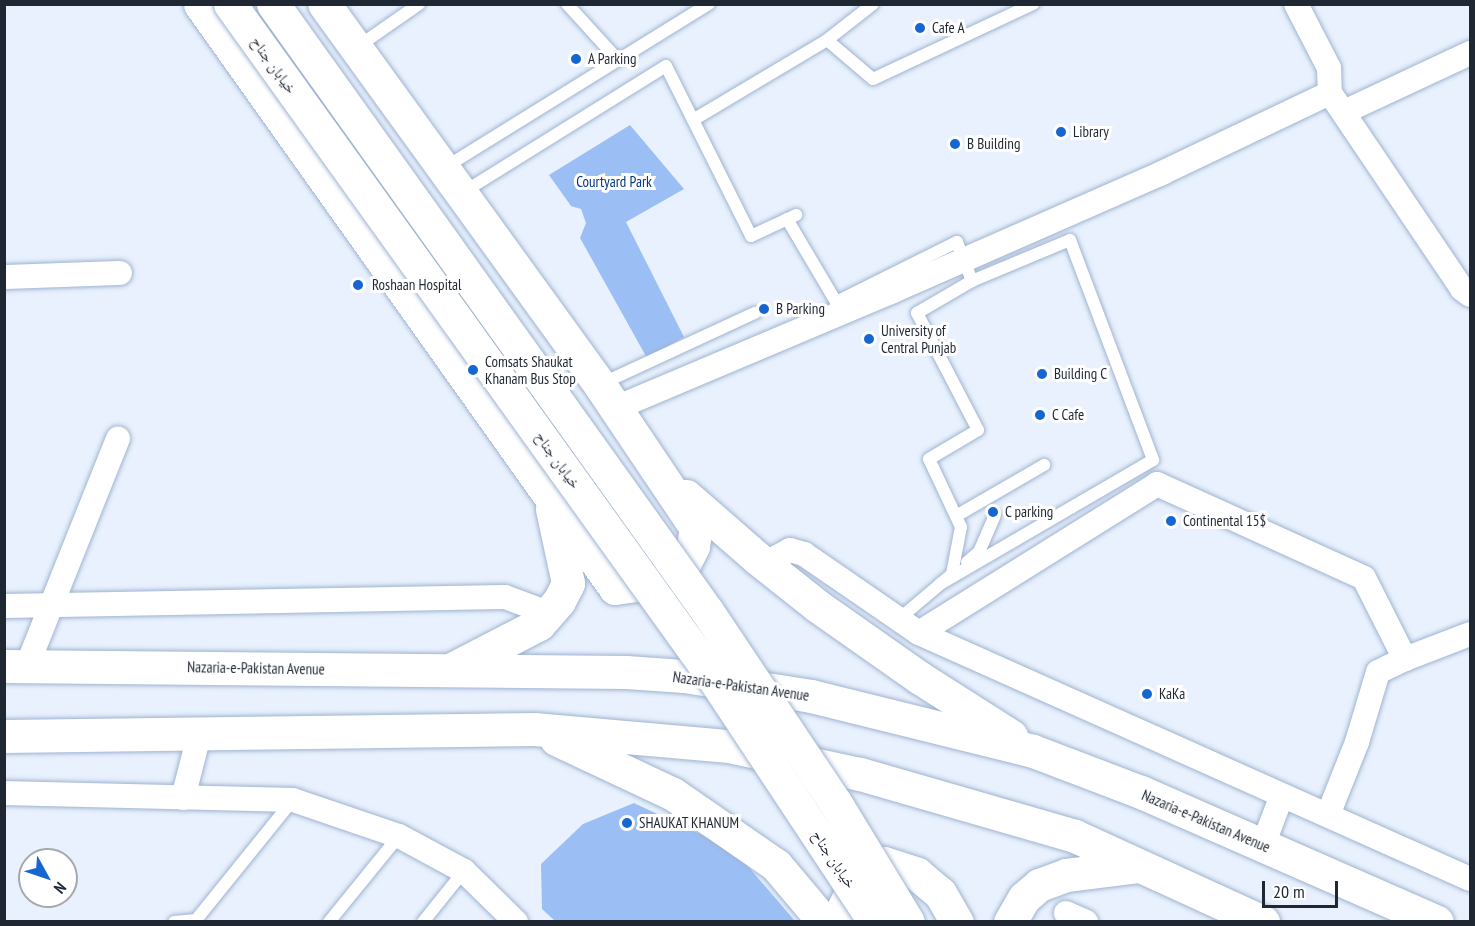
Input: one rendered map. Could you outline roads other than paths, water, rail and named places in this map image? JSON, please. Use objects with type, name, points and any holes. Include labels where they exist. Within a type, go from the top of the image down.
[{"type":"main road","points":[[200,4],[615,588],[656,582],[672,575],[685,562],[693,546],[696,528],[608,396],[324,4]]},
{"type":"main road","name":"خیابان جناح","points":[[230,4],[708,670],[875,921]]},
{"type":"main road","name":"خیابان جناح","points":[[273,4],[714,621],[835,802],[908,921]]},
{"type":"main road","points":[[658,471],[767,566],[920,678],[1033,751]]},
{"type":"main road","points":[[450,671],[539,624],[559,601],[568,583],[548,494]]},
{"type":"main road","name":"Nazaria-e-Pakistan Avenue","points":[[16,666],[626,672],[684,676],[811,696],[1033,751],[1141,792],[1437,921]]},
{"type":"main road","points":[[534,729],[673,795],[776,865],[824,921]]},
{"type":"main road","points":[[4,736],[534,729],[729,746],[860,774],[1075,836],[1263,921]]},
{"type":"main road","points":[[846,921],[844,907],[857,879],[884,863],[917,874],[940,892],[957,921]]},
{"type":"main road","points":[[1010,921],[1024,898],[1039,885],[1066,875],[1139,866]]},
{"type":"street","points":[[1296,4],[1329,68],[1337,102],[1462,289],[1470,295]]},
{"type":"street","points":[[608,396],[968,270],[1162,173],[1337,102],[1470,52]]},
{"type":"street","points":[[4,278],[120,273]]},
{"type":"street","points":[[16,666],[53,605],[118,438]]},
{"type":"street","points":[[919,633],[1157,484],[1364,578],[1405,658]]},
{"type":"street","points":[[767,566],[777,556],[790,550],[804,554],[919,633],[1470,879]]},
{"type":"street","points":[[4,606],[505,597],[548,613]]},
{"type":"street","points":[[1328,815],[1357,742],[1378,672],[1405,658],[1470,634]]},
{"type":"street","points":[[183,798],[199,735]]},
{"type":"street","points":[[4,793],[293,800],[399,836],[464,871],[516,921]]},
{"type":"street","points":[[1263,845],[1282,795]]},
{"type":"lane","points":[[355,48],[419,4]]},
{"type":"lane","points":[[567,4],[618,60]]},
{"type":"lane","points":[[452,181],[618,60],[708,4]]},
{"type":"lane","points":[[693,120],[827,40],[873,4]]},
{"type":"lane","points":[[827,40],[873,79],[1033,4]]},
{"type":"lane","points":[[452,181],[666,66],[751,236],[791,217],[836,302],[957,242],[968,270]]},
{"type":"lane","points":[[940,584],[1153,460],[1071,240],[968,270],[917,313],[978,430],[929,459],[961,527],[952,574]]},
{"type":"lane","points":[[608,396],[755,313]]},
{"type":"lane","points":[[956,516],[1044,465]]},
{"type":"lane","points":[[899,619],[979,552],[995,516]]},
{"type":"lane","points":[[174,921],[196,920],[293,800]]},
{"type":"lane","points":[[334,919],[399,836]]},
{"type":"lane","points":[[423,921],[464,871]]},
{"type":"place","name":"Cafe A","points":[[920,28]]},
{"type":"place","name":"A Parking","points":[[576,59]]},
{"type":"place","name":"Library","points":[[1061,132]]},
{"type":"place","name":"B Building","points":[[955,144]]},
{"type":"place","name":"Roshaan Hospital","points":[[358,285]]},
{"type":"place","name":"B Parking","points":[[764,309]]},
{"type":"place","name":"University of Central Punjab","points":[[869,339]]},
{"type":"place","name":"Comsats Shaukat Khanam Bus Stop","points":[[473,370]]},
{"type":"place","name":"Building C","points":[[1042,374]]},
{"type":"place","name":"C Cafe","points":[[1040,415]]},
{"type":"place","name":"C parking","points":[[993,512]]},
{"type":"place","name":"Continental 15$","points":[[1171,521]]},
{"type":"place","name":"KaKa","points":[[1147,694]]},
{"type":"place","name":"SHAUKAT KHANUM","points":[[627,823]]},
{"type":"park label","name":"Courtyard Park","points":[[614,182]]}]
